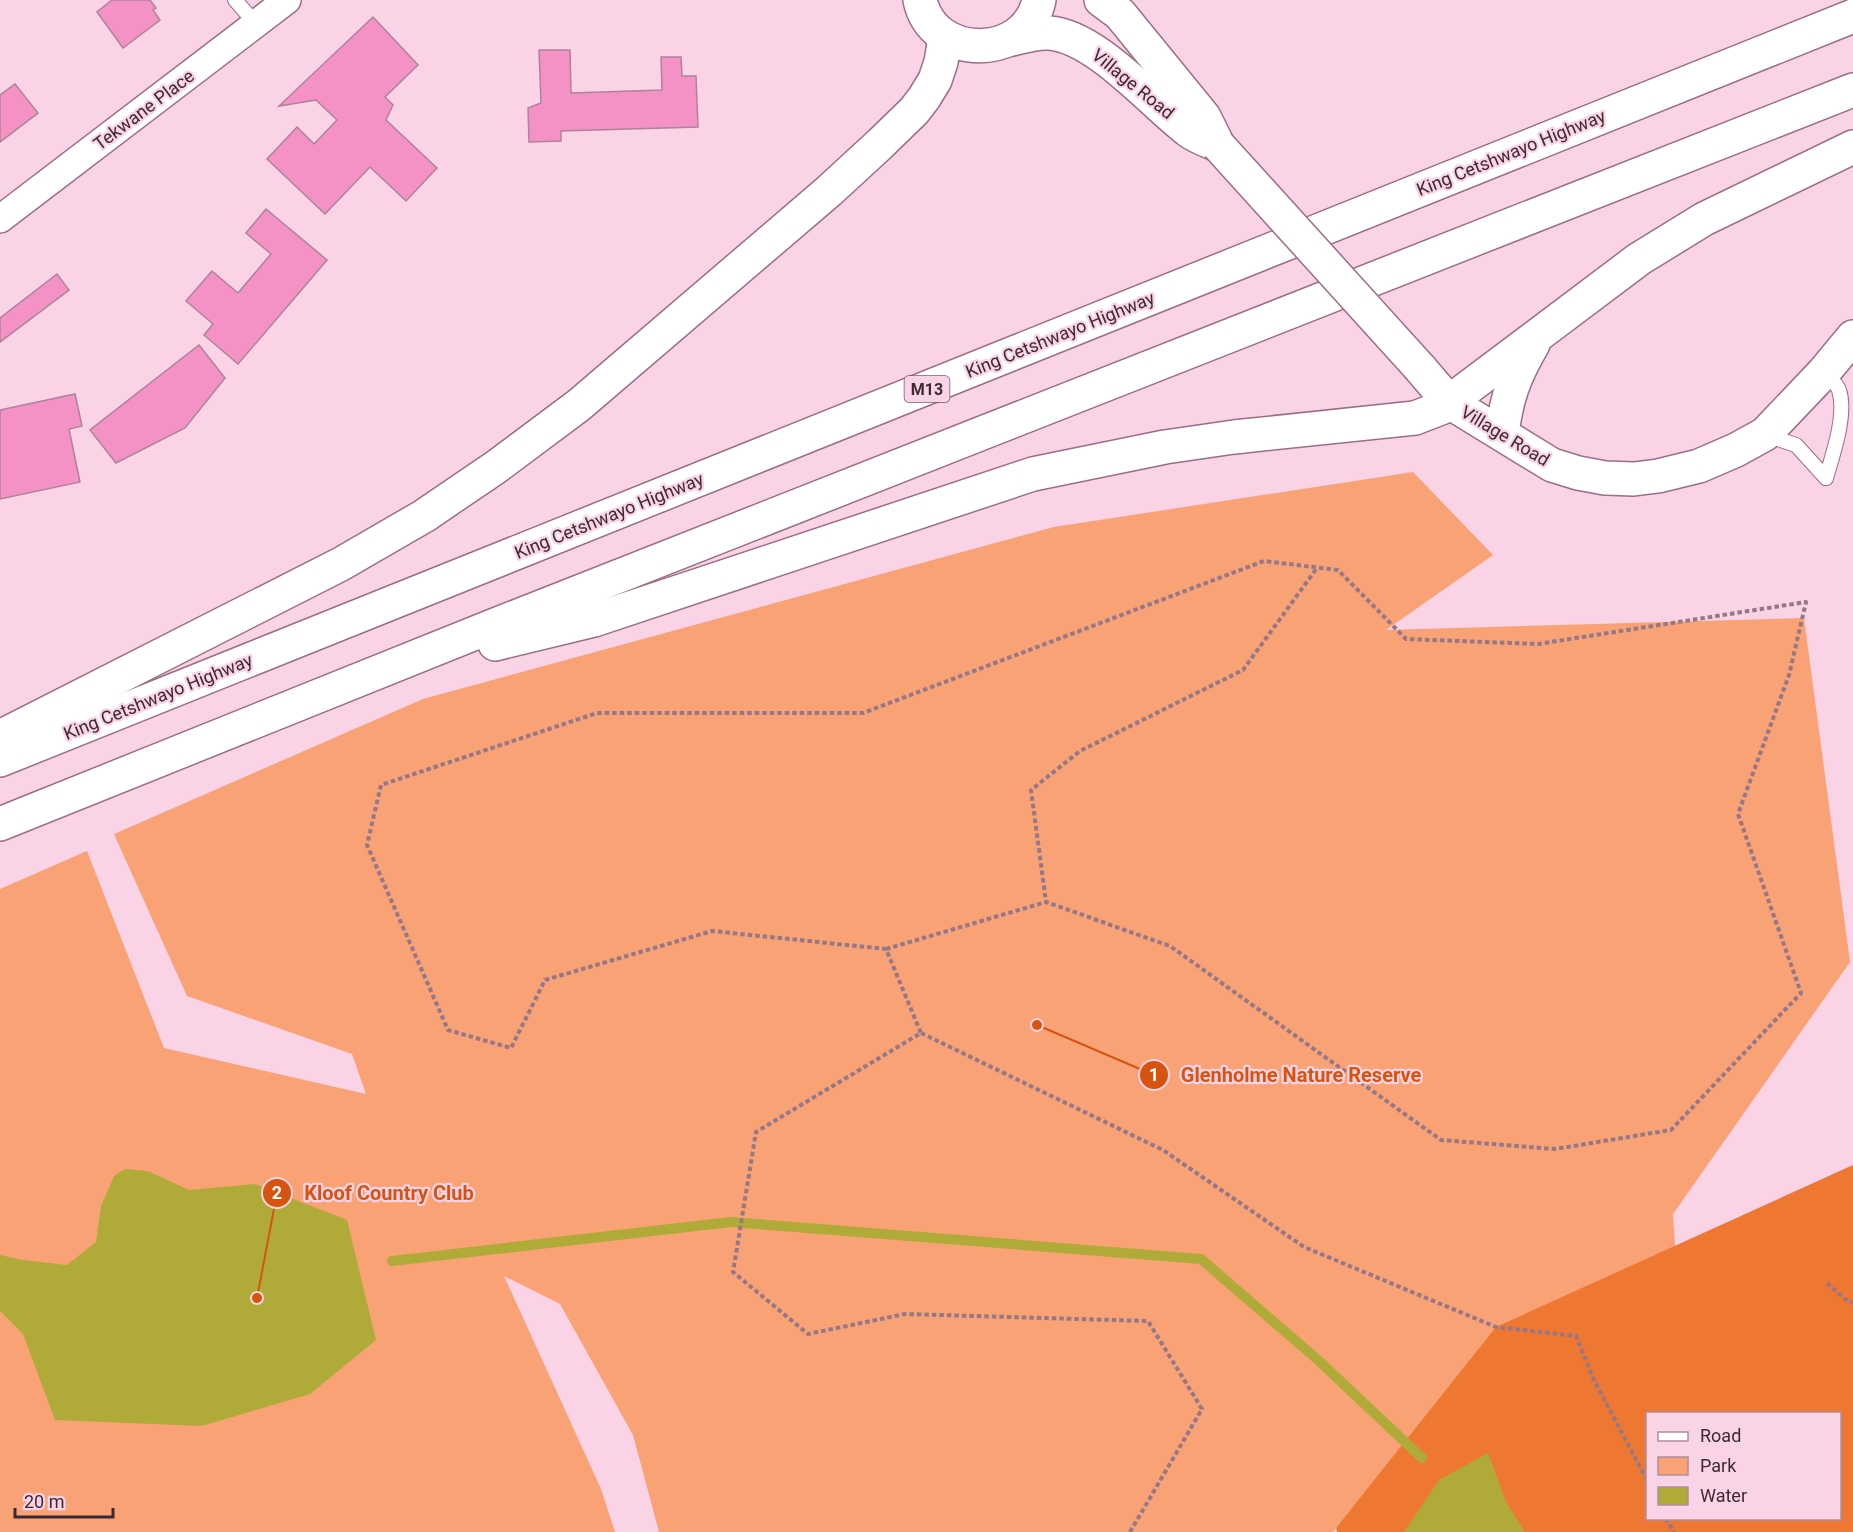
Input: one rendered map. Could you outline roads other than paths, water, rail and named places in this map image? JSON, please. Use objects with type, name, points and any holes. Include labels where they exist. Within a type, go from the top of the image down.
[{"type":"main road","points":[[0,737],[341,564],[424,516],[496,467],[587,398],[829,191],[894,131],[919,104],[935,80],[945,48],[945,37],[931,24],[920,0]]},
{"type":"main road","points":[[1008,40],[1021,31],[1031,19],[1039,0]]},
{"type":"main road","name":"Village Road","points":[[1101,0],[1120,14],[1204,117],[1218,145],[1449,402],[1552,465],[1605,478],[1634,479],[1700,466],[1765,434],[1824,372],[1853,337]]},
{"type":"main road","name":"King Cetshwayo Highway","points":[[0,760],[1853,16]]},
{"type":"main road","name":"Village Road","points":[[945,37],[965,46],[987,47],[1036,33],[1060,34],[1102,57],[1190,132],[1218,145]]},
{"type":"main road","points":[[0,824],[1853,90]]},
{"type":"main road","points":[[379,673],[594,620],[1033,474],[1145,451],[1223,439],[1415,418],[1441,408],[1639,259],[1704,219],[1853,147]]},
{"type":"main road","points":[[1502,434],[1506,405],[1517,373],[1539,335]]},
{"type":"street","name":"Tekwane Place","points":[[0,219],[287,0]]},
{"type":"lane","points":[[235,0],[256,24]]},
{"type":"lane","points":[[1765,434],[1796,445],[1826,478],[1837,439],[1841,408],[1839,389],[1824,372]]},
{"type":"water","points":[[125,1169],[148,1171],[189,1190],[255,1184],[347,1220],[376,1340],[310,1394],[202,1426],[55,1420],[23,1334],[0,1311],[0,1255],[67,1265],[96,1242],[101,1206],[114,1176]]},
{"type":"water","points":[[1488,1453],[1506,1502],[1525,1532],[1404,1532],[1439,1480]]},
{"type":"waterway","points":[[392,1261],[731,1222],[1201,1259],[1318,1360],[1422,1458]]},
{"type":"place","name":"Glenholme Nature Reserve","points":[[1037,1025]]},
{"type":"place","name":"Kloof Country Club","points":[[257,1298]]}]
